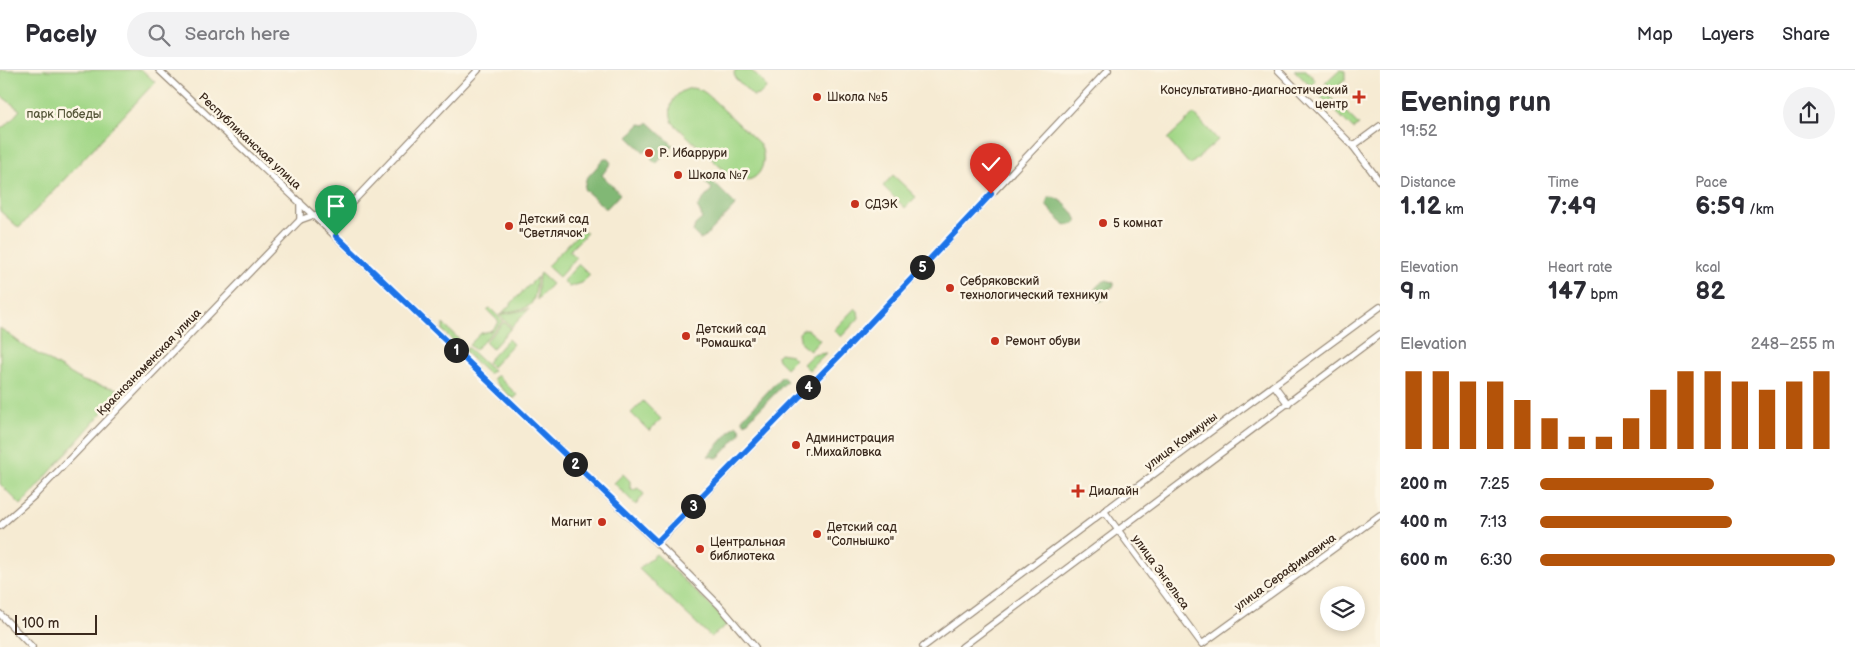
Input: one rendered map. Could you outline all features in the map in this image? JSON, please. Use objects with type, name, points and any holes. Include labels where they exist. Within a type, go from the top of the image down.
[{"type":"street","name":"Республиканская улица","points":[[159,70],[657,542],[719,605],[755,647]]},
{"type":"street","points":[[336,236],[336,221],[343,212],[478,70]]},
{"type":"street","points":[[657,542],[841,354],[1108,70]]},
{"type":"street","points":[[1278,70],[1353,146],[1380,182]]},
{"type":"street","points":[[1353,146],[1380,126]]},
{"type":"street","points":[[300,202],[300,220]]},
{"type":"street","name":"Краснознаменская улица","points":[[0,526],[35,495],[300,220],[314,215],[343,212]]},
{"type":"street","name":"улица Коммуны","points":[[923,647],[1380,307]]},
{"type":"street","points":[[962,647],[1380,334]]},
{"type":"street","points":[[1274,385],[1288,404]]},
{"type":"street","name":"улица Энгельса","points":[[1104,511],[1202,644]]},
{"type":"street","name":"улица Серафимовича","points":[[1202,644],[1380,515]]},
{"type":"street","points":[[0,614],[32,647]]},
{"type":"green space","name":"парк Победы","points":[[0,70],[142,70],[155,82],[19,228],[0,211],[0,128],[7,125],[20,110],[0,95]]},
{"type":"green space","points":[[736,70],[751,70],[764,83],[766,88],[759,95],[753,96],[735,78],[734,72]]},
{"type":"green space","points":[[1294,70],[1306,70],[1316,81],[1311,87]]},
{"type":"green space","points":[[1339,70],[1345,71],[1345,80],[1335,89],[1329,91],[1326,87],[1326,82]]},
{"type":"green space","points":[[692,88],[707,94],[760,144],[763,161],[758,174],[752,179],[738,179],[729,175],[673,123],[670,111],[673,101],[680,92]]},
{"type":"green space","points":[[1320,88],[1359,125],[1353,129],[1316,92]]},
{"type":"green space","points":[[1194,114],[1218,140],[1190,165],[1167,139]]},
{"type":"green space","points":[[648,122],[673,145],[656,164],[651,159],[654,155],[647,149],[644,152],[628,137],[640,124],[646,125]]},
{"type":"green space","points":[[604,159],[608,159],[611,163],[602,175],[620,194],[607,208],[584,189],[586,179]]},
{"type":"green space","points":[[705,174],[735,204],[703,239],[700,239],[693,232],[695,225],[702,219],[697,207],[712,189],[703,180]]},
{"type":"green space","points":[[893,175],[916,197],[905,208],[883,186]]},
{"type":"green space","points":[[1052,197],[1068,206],[1077,222],[1066,225],[1061,222],[1046,205],[1048,198]]},
{"type":"green space","points":[[581,231],[587,233],[569,251],[576,258],[559,277],[547,266]]},
{"type":"green space","points":[[579,264],[590,275],[582,283],[569,287],[563,281]]},
{"type":"green space","points":[[540,273],[552,284],[537,300],[539,275]]},
{"type":"green space","points":[[537,277],[535,295],[530,305],[502,313]]},
{"type":"green space","points":[[1107,280],[1114,283],[1114,286],[1109,289],[1108,297],[1097,301],[1094,298],[1095,289],[1100,283]]},
{"type":"green space","points":[[490,308],[503,321],[475,350],[469,345],[481,333],[490,331],[499,322],[487,310]]},
{"type":"green space","points":[[855,308],[858,311],[859,318],[841,337],[834,330]]},
{"type":"green space","points":[[529,309],[512,327],[499,315]]},
{"type":"green space","points":[[504,322],[511,328],[492,349],[485,342]]},
{"type":"green space","points":[[443,324],[464,344],[461,349],[443,331]]},
{"type":"green space","points":[[0,328],[26,347],[83,381],[122,390],[21,505],[0,484]]},
{"type":"green space","points":[[803,329],[807,329],[820,340],[810,351],[801,344],[799,333]]},
{"type":"green space","points":[[508,339],[513,344],[492,367],[487,362]]},
{"type":"green space","points":[[467,347],[493,371],[488,374],[465,352]]},
{"type":"green space","points":[[780,353],[791,355],[795,359],[786,368],[778,360],[777,356]]},
{"type":"green space","points":[[826,353],[809,370],[803,364],[812,355]]},
{"type":"green space","points":[[497,375],[517,395],[515,398],[512,398],[493,380]]},
{"type":"green space","points":[[782,376],[787,381],[745,424],[742,419]]},
{"type":"green space","points":[[643,401],[661,419],[649,431],[631,413]]},
{"type":"green space","points":[[737,425],[741,433],[721,455],[717,458],[708,456],[734,427]]},
{"type":"green space","points":[[623,474],[630,481],[630,488],[634,490],[638,488],[644,494],[636,505],[614,483]]},
{"type":"green space","points":[[656,554],[729,623],[711,637],[639,569]]},
{"type":"place","name":"Школа №5","points":[[817,97]]},
{"type":"place","name":"Консультативно-диагностический центр","points":[[1359,97]]},
{"type":"place","name":"Р. Ибаррури","points":[[649,153]]},
{"type":"place","name":"Школа №7","points":[[678,175]]},
{"type":"place","name":"СДЭК","points":[[855,204]]},
{"type":"place","name":"5 комнат","points":[[1103,223]]},
{"type":"place","name":"Детский сад \"Светлячок\"","points":[[509,226]]},
{"type":"place","name":"Себряковский технологический техникум","points":[[950,288]]},
{"type":"place","name":"Детский сад \"Ромашка\"","points":[[686,336]]},
{"type":"place","name":"Ремонт обуви","points":[[995,341]]},
{"type":"place","name":"Администрация г.Михайловка","points":[[796,445]]},
{"type":"place","name":"Диалайн","points":[[1078,491]]},
{"type":"place","name":"Магнит","points":[[602,522]]},
{"type":"place","name":"Детский сад \"Солнышко\"","points":[[817,534]]},
{"type":"place","name":"Центральная библиотека","points":[[700,549]]},
{"type":"route","points":[[336,236],[657,542],[841,354],[991,194]]}]
